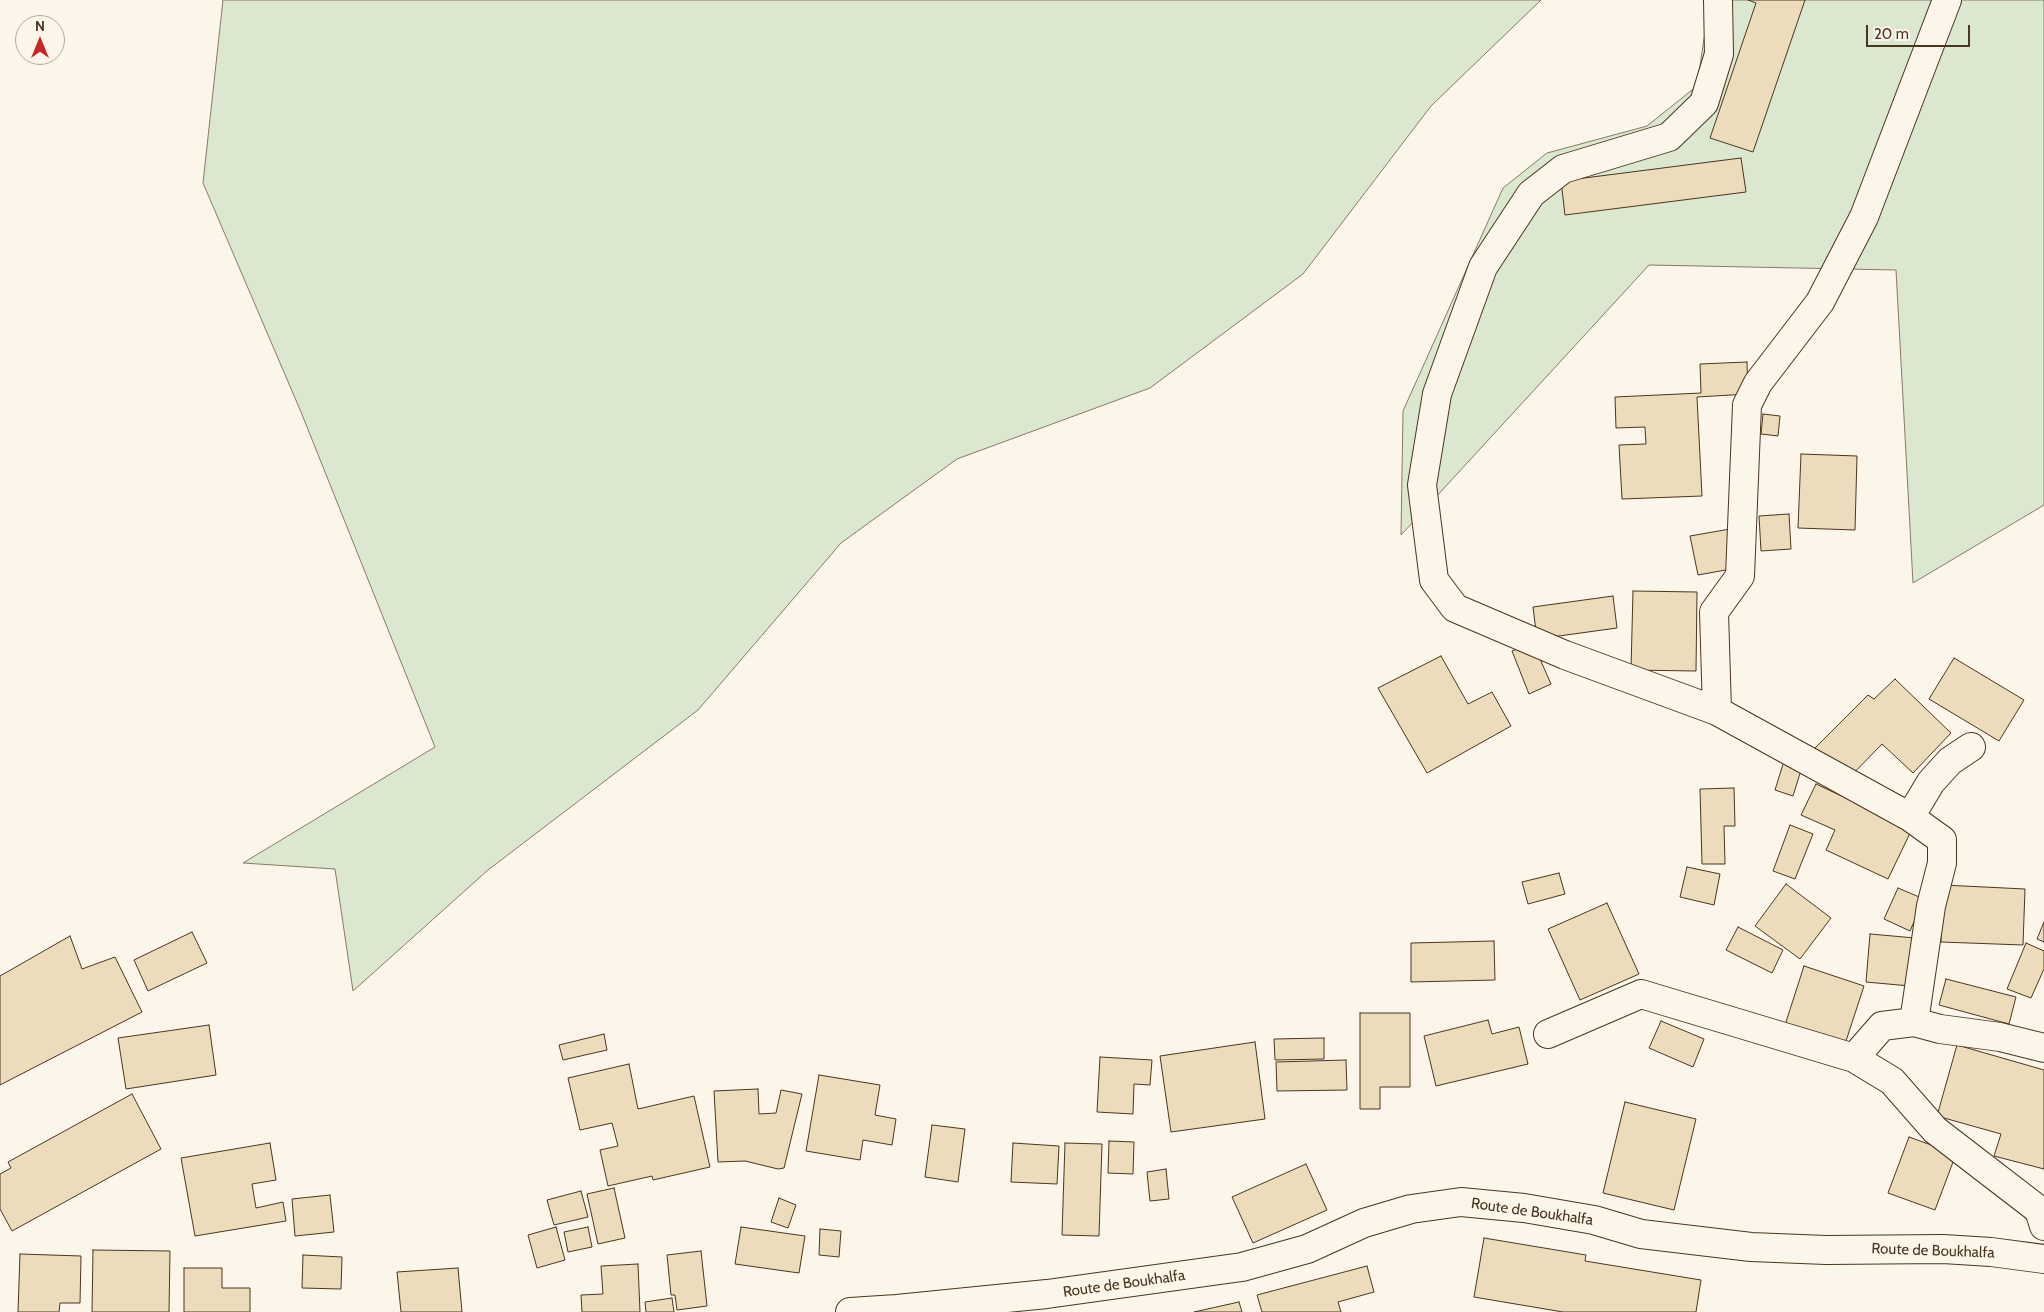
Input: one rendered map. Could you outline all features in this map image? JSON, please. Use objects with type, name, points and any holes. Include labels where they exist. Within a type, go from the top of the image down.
[{"type":"street","points":[[1718,0],[1719,54],[1704,103],[1669,137],[1563,169],[1531,194],[1483,267],[1437,394],[1422,485],[1434,580],[1455,608],[1565,655],[1717,711],[1910,817],[1942,840],[1942,863],[1931,906],[1914,1022]]},
{"type":"street","points":[[1717,711],[1714,612],[1740,576],[1746,405],[1758,383],[1820,302],[1864,217],[1947,0]]},
{"type":"street","points":[[1910,817],[1931,782],[1950,760],[1971,747]]},
{"type":"street","points":[[1548,1034],[1641,994],[1854,1058],[1892,1081],[1935,1130],[2039,1210],[2044,1226]]},
{"type":"street","points":[[1854,1058],[1882,1026],[1914,1022],[1940,1029],[2000,1037],[2044,1048]]},
{"type":"street","name":"Route de Boukhalfa","points":[[850,1312],[1047,1294],[1242,1267],[1307,1249],[1364,1222],[1412,1209],[1461,1202],[1524,1208],[1594,1220],[1641,1234],[1751,1247],[1826,1250],[1943,1249],[1991,1252],[2044,1259]]},
{"type":"green space","points":[[223,0],[1541,0],[1431,106],[1303,274],[1150,388],[957,459],[841,543],[698,710],[488,870],[353,991],[335,869],[243,863],[435,747],[301,412],[203,183]]},
{"type":"green space","points":[[1704,0],[2044,0],[2044,505],[1913,583],[1896,270],[1649,265],[1401,535],[1403,411],[1503,188],[1547,153],[1647,126],[1697,86],[1706,25]]},
{"type":"building","points":[[1748,0],[1805,0],[1753,152],[1710,138],[1756,3]]},
{"type":"building","points":[[1741,158],[1746,192],[1565,215],[1561,181]]},
{"type":"building","points":[[1747,362],[1748,394],[1697,397],[1702,496],[1622,499],[1619,445],[1646,444],[1645,427],[1616,428],[1615,397],[1701,393],[1700,364]]},
{"type":"building","points":[[1763,414],[1780,416],[1778,436],[1761,434]]},
{"type":"building","points":[[1801,454],[1857,456],[1855,530],[1798,528]]},
{"type":"building","points":[[1789,514],[1791,549],[1761,551],[1759,516]]},
{"type":"building","points":[[1730,529],[1737,568],[1698,575],[1690,536]]},
{"type":"building","points":[[1633,591],[1697,592],[1696,671],[1631,670]]},
{"type":"building","points":[[1613,596],[1617,628],[1537,639],[1533,607]]},
{"type":"building","points":[[1533,643],[1551,684],[1529,694],[1512,651]]},
{"type":"building","points":[[1441,656],[1468,704],[1492,692],[1511,726],[1427,773],[1378,688]]},
{"type":"building","points":[[1954,658],[2024,700],[1999,741],[1929,699]]},
{"type":"building","points":[[1895,679],[1951,733],[1913,773],[1882,744],[1846,781],[1814,749],[1868,695],[1874,699]]},
{"type":"building","points":[[1784,761],[1802,767],[1793,796],[1775,790]]},
{"type":"building","points":[[1816,784],[1912,829],[1888,879],[1826,850],[1835,830],[1801,815]]},
{"type":"building","points":[[1734,788],[1735,826],[1724,826],[1725,864],[1702,864],[1700,789]]},
{"type":"building","points":[[1790,825],[1813,834],[1795,879],[1773,871]]},
{"type":"building","points":[[1687,867],[1720,874],[1714,905],[1680,897]]},
{"type":"building","points":[[1559,873],[1565,894],[1528,904],[1522,882]]},
{"type":"building","points":[[1786,884],[1831,918],[1800,959],[1755,926]]},
{"type":"building","points":[[1943,885],[2025,889],[2023,945],[1941,942]]},
{"type":"building","points":[[1898,888],[1924,899],[1910,931],[1884,919]]},
{"type":"building","points":[[1607,903],[1639,974],[1580,1000],[1548,929]]},
{"type":"building","points":[[2044,922],[2044,942],[2037,939]]},
{"type":"building","points":[[1738,927],[1783,950],[1772,973],[1726,950]]},
{"type":"building","points":[[192,932],[207,963],[148,991],[134,960]]},
{"type":"building","points":[[1870,934],[1915,938],[1910,986],[1866,982]]},
{"type":"building","points":[[70,936],[82,969],[115,957],[142,1012],[0,1085],[0,976]]},
{"type":"building","points":[[1494,941],[1495,980],[1411,982],[1411,943]]},
{"type":"building","points":[[2026,943],[2044,951],[2044,969],[2031,998],[2007,989]]},
{"type":"building","points":[[1804,966],[1864,986],[1845,1044],[1785,1025]]},
{"type":"building","points":[[1946,979],[2016,997],[2009,1024],[1939,1005]]},
{"type":"building","points":[[1360,1013],[1410,1013],[1410,1087],[1380,1087],[1380,1109],[1360,1109]]},
{"type":"building","points":[[1488,1020],[1492,1034],[1519,1027],[1528,1064],[1436,1086],[1424,1036]]},
{"type":"building","points":[[1661,1021],[1704,1039],[1693,1067],[1649,1048]]},
{"type":"building","points":[[209,1025],[216,1075],[126,1089],[118,1038]]},
{"type":"building","points":[[604,1034],[607,1050],[563,1060],[559,1045]]},
{"type":"building","points":[[1324,1038],[1324,1059],[1275,1060],[1274,1039]]},
{"type":"building","points":[[1255,1042],[1265,1119],[1171,1132],[1160,1056]]},
{"type":"building","points":[[1957,1045],[2044,1070],[2044,1169],[1994,1156],[2001,1134],[1937,1116]]},
{"type":"building","points":[[1100,1057],[1152,1060],[1150,1085],[1134,1084],[1133,1114],[1097,1112]]},
{"type":"building","points":[[1346,1060],[1347,1090],[1277,1091],[1276,1062]]},
{"type":"building","points":[[629,1064],[638,1109],[694,1096],[710,1167],[653,1180],[652,1176],[608,1186],[600,1150],[618,1146],[612,1123],[580,1130],[568,1078]]},
{"type":"building","points":[[819,1075],[880,1085],[875,1115],[896,1119],[892,1145],[863,1140],[860,1160],[806,1151]]},
{"type":"building","points":[[758,1089],[759,1114],[776,1113],[781,1090],[802,1094],[784,1168],[778,1169],[745,1161],[718,1162],[714,1091]]},
{"type":"building","points":[[132,1094],[161,1149],[12,1231],[0,1209],[0,1174],[11,1168],[8,1162]]},
{"type":"building","points":[[1625,1102],[1696,1119],[1674,1210],[1603,1193]]},
{"type":"building","points":[[932,1125],[965,1129],[958,1182],[925,1177]]},
{"type":"building","points":[[1909,1137],[1956,1154],[1935,1210],[1888,1193]]},
{"type":"building","points":[[1109,1141],[1134,1142],[1133,1174],[1108,1173]]},
{"type":"building","points":[[270,1143],[276,1180],[252,1184],[256,1208],[283,1202],[286,1221],[195,1236],[181,1158]]},
{"type":"building","points":[[1013,1143],[1059,1146],[1057,1184],[1011,1182]]},
{"type":"building","points":[[1065,1143],[1102,1144],[1099,1236],[1062,1235]]},
{"type":"building","points":[[1306,1164],[1327,1210],[1253,1243],[1232,1197]]},
{"type":"building","points":[[1166,1169],[1169,1199],[1150,1201],[1147,1172]]},
{"type":"building","points":[[614,1188],[625,1238],[598,1244],[587,1194]]},
{"type":"building","points":[[581,1191],[588,1217],[554,1225],[547,1200]]},
{"type":"building","points":[[330,1195],[334,1232],[295,1236],[292,1199]]},
{"type":"building","points":[[779,1198],[796,1205],[788,1228],[771,1222]]},
{"type":"building","points":[[556,1227],[565,1260],[537,1268],[528,1235]]},
{"type":"building","points":[[588,1227],[592,1247],[568,1252],[564,1232]]},
{"type":"building","points":[[741,1227],[805,1236],[799,1273],[735,1264]]},
{"type":"building","points":[[820,1229],[841,1231],[839,1257],[819,1255]]},
{"type":"building","points":[[1484,1238],[1586,1255],[1585,1261],[1701,1280],[1696,1312],[1563,1312],[1474,1297]]},
{"type":"building","points":[[93,1250],[170,1251],[169,1312],[92,1312]]},
{"type":"building","points":[[701,1251],[707,1306],[677,1310],[675,1295],[671,1295],[667,1255]]},
{"type":"building","points":[[20,1254],[81,1256],[80,1303],[60,1303],[59,1312],[18,1312]]},
{"type":"building","points":[[303,1255],[342,1257],[341,1289],[302,1288]]},
{"type":"building","points":[[638,1264],[640,1312],[582,1312],[581,1295],[603,1294],[601,1266]]},
{"type":"building","points":[[1367,1266],[1374,1292],[1338,1302],[1341,1312],[1262,1312],[1257,1295]]},
{"type":"building","points":[[184,1268],[222,1268],[222,1288],[250,1288],[250,1312],[184,1312]]},
{"type":"building","points":[[458,1268],[462,1312],[401,1312],[397,1272]]},
{"type":"building","points":[[672,1298],[674,1312],[646,1312],[645,1302]]},
{"type":"building","points":[[1239,1302],[1242,1312],[1194,1312]]}]
